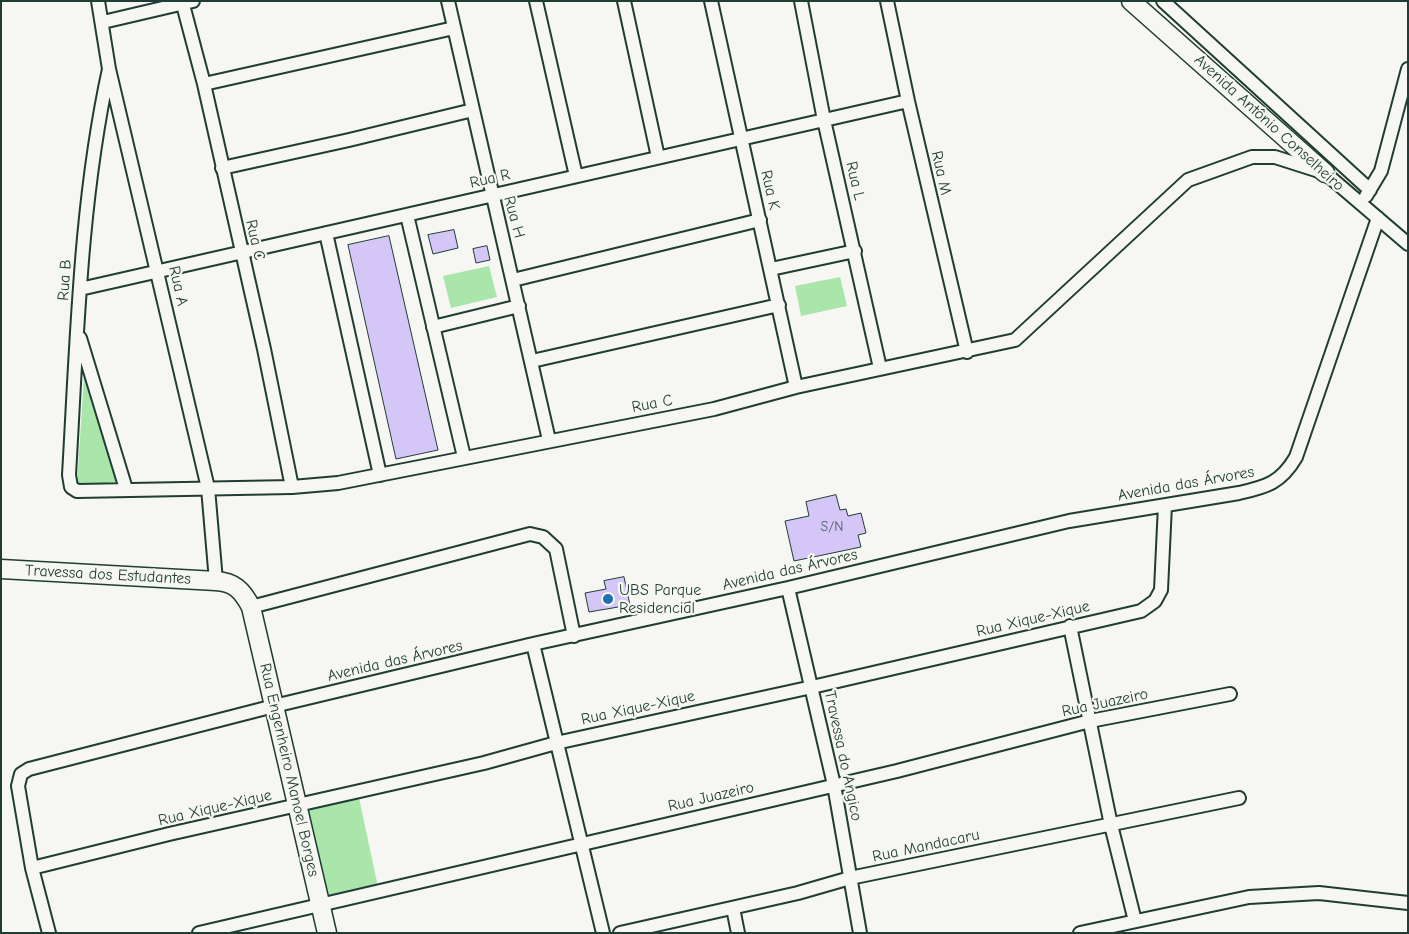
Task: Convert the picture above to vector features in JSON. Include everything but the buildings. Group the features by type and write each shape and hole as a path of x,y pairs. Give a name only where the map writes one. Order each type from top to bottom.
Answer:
{"street":[{"name":"Rua A","path":"98,1 103,22 109,69 208,488 216,581"},
{"name":"Rua H","path":"448,1 549,440"},
{"path":"536,1 576,176"},
{"path":"624,1 658,157"},
{"name":"Rua K","path":"711,1 796,387"},
{"name":"Rua L","path":"801,1 824,120 880,368"},
{"name":"Rua M","path":"887,1 908,101 967,352"},
{"name":"Avenida Antônio Conselheiro","path":"1131,1 1408,244"},
{"path":"1163,1 1370,190"},
{"path":"103,22 186,2"},
{"name":"Rua C","path":"186,2 292,487"},
{"path":"204,84 454,28"},
{"name":"Rua B","path":"78,491 72,487 69,475 80,289 88,183 109,69"},
{"path":"1361,204 1384,162 1408,69"},
{"name":"Rua R","path":"80,289 908,101"},
{"path":"222,168 350,140 473,110"},
{"name":"Rua C","path":"78,491 292,487 338,483 714,409 796,387 880,368 967,352 1015,340 1188,180 1252,157 1275,157 1325,173"},
{"path":"407,214 464,457"},
{"name":"Avenida das Árvores","path":"32,868 18,786 19,777 29,769 274,706 533,644 788,588 1069,521 1239,493 1264,487 1282,477 1296,457 1378,218"},
{"path":"513,280 760,220"},
{"path":"326,233 380,476"},
{"path":"771,269 855,251"},
{"path":"532,361 779,305"},
{"path":"432,327 519,306"},
{"path":"78,331 126,489"},
{"name":"Rua Xique-Xique","path":"32,868 169,834 484,763 556,743 812,687 1070,626 1142,611 1155,601 1161,583 1165,505"},
{"path":"251,607 530,534 543,537 556,549 574,636"},
{"name":"Travessa dos Estudantes","path":"1,569 216,581 232,584 245,596 251,607"},
{"name":"Travessa do Angico","path":"788,588 834,785 860,933"},
{"name":"Rua Engenheiro Manoel Borges","path":"251,607 328,933"},
{"path":"1070,626 1111,825 1135,921"},
{"path":"533,644 603,933"},
{"name":"Rua Juazeiro","path":"199,933 897,772 1090,721 1230,694"},
{"name":"Rua Mandacaru","path":"620,933 798,893 850,878 1239,798"},
{"path":"32,868 49,933"},
{"path":"1080,933 1249,897 1319,893 1408,903"},
{"path":"733,908 738,933"}],"green space":[{"path":"489,266 497,297 451,308 443,276"},
{"path":"840,277 847,306 801,316 795,286"},
{"path":"85,360 117,484 77,486"},
{"path":"359,798 378,887 324,898 305,809"}],"place":[{"name":"UBS Parque Residencial","path":"608,599"}]}
